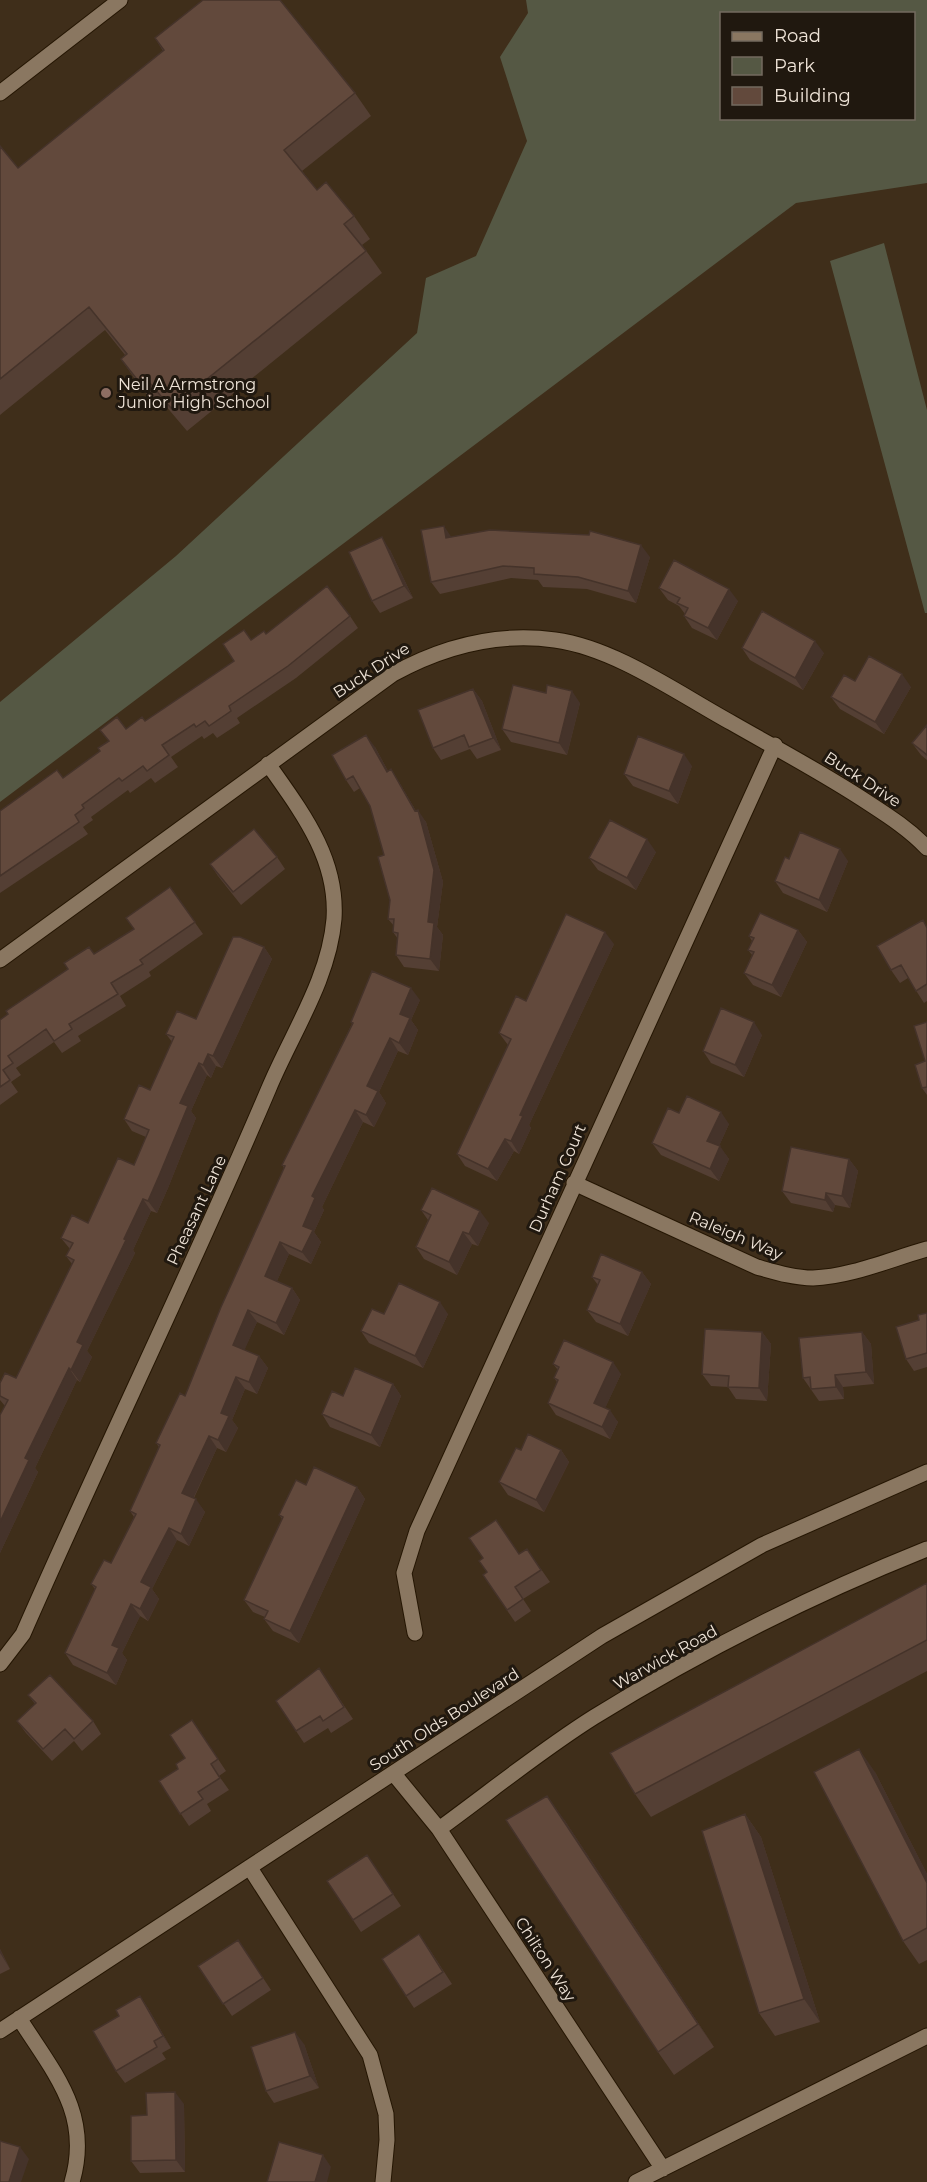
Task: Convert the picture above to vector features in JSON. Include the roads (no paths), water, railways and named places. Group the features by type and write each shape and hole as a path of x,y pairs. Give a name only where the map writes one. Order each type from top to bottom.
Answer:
{"street":[{"path":"0,93 120,0"},
{"name":"Buck Drive","path":"0,960 393,674 428,655 484,641 538,638 576,645 617,660 823,773 899,824 927,848"},
{"name":"Durham Court","path":"416,1633 404,1573 417,1531 774,745"},
{"name":"Pheasant Lane","path":"0,1664 23,1634 242,1152 284,1052 316,986 329,951 334,917 332,894 322,847 305,817 268,764"},
{"name":"Raleigh Way","path":"574,1183 757,1267 783,1274 811,1278 831,1276 927,1249"},
{"name":"South Olds Boulevard","path":"0,2031 602,1636 679,1590 771,1540 927,1472"},
{"name":"Warwick Road","path":"439,1829 592,1718 684,1664 851,1579 927,1549"},
{"name":"Chilton Way","path":"394,1774 439,1829 663,2169"},
{"path":"250,1868 370,2055 386,2114 387,2140 383,2182"},
{"path":"19,2018 74,2113 78,2130 78,2160 72,2182"},
{"path":"636,2182 927,2036"}],"place":[{"name":"Neil A Armstrong Junior High School","path":"106,393"}]}
